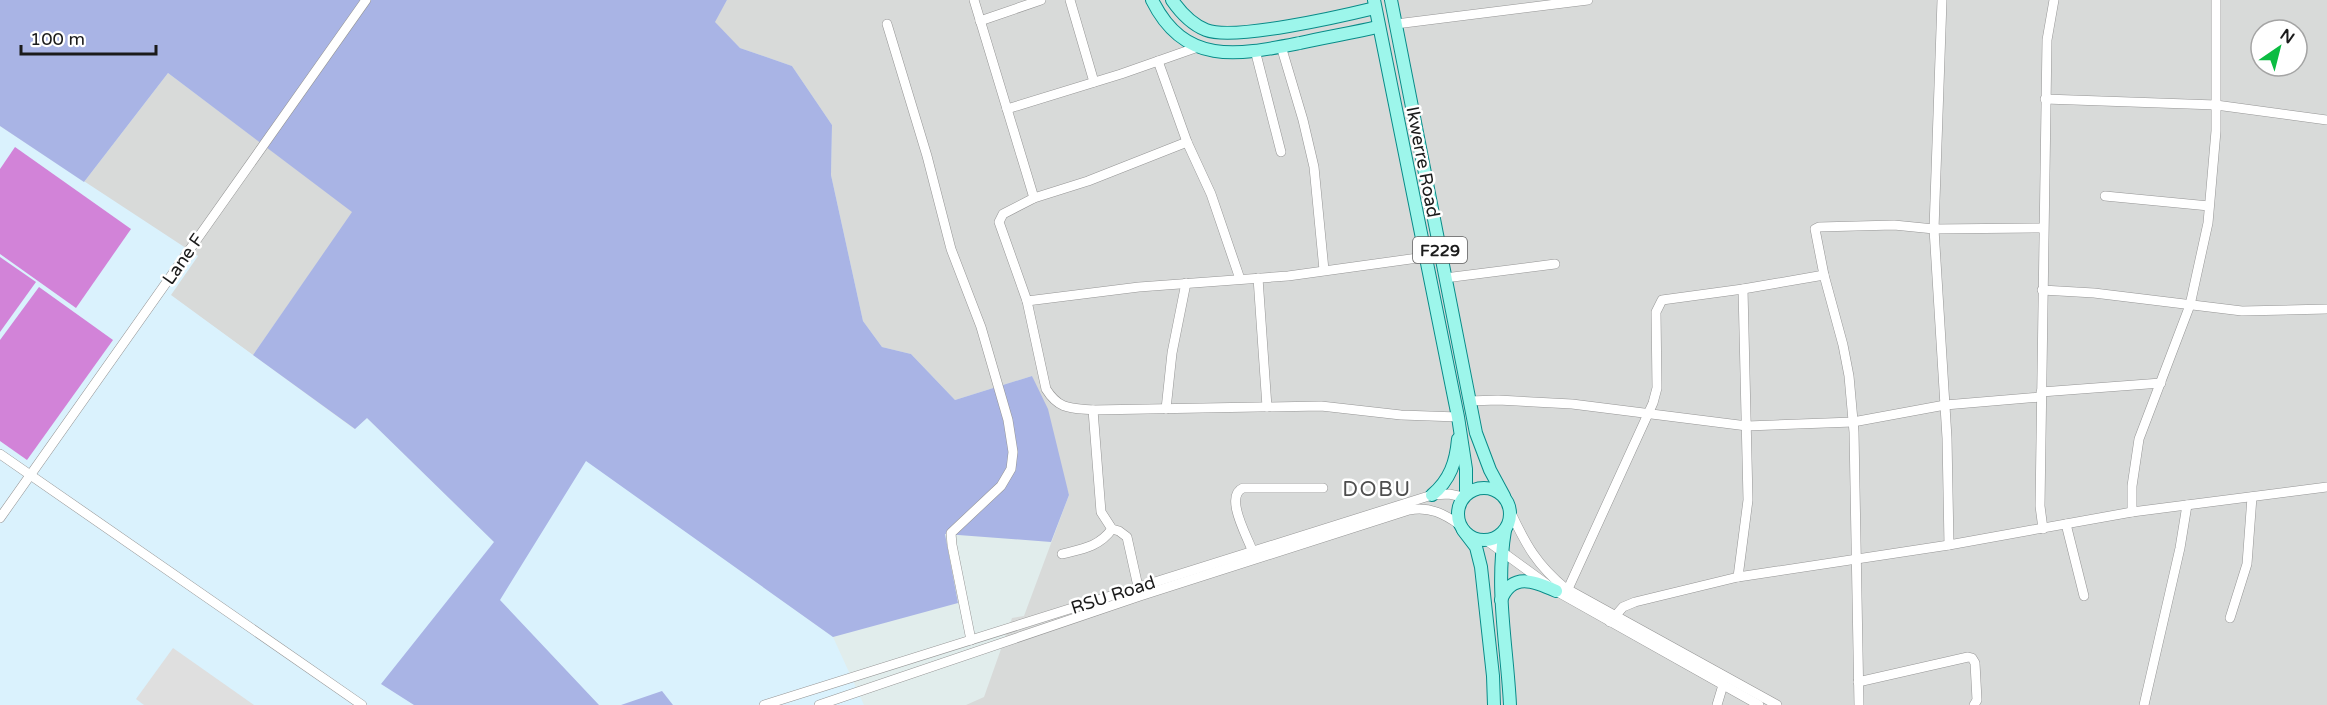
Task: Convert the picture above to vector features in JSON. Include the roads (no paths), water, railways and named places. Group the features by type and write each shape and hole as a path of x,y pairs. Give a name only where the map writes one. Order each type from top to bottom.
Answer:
{"main road":[{"path":"1152,0 1167,26 1182,39 1216,52 1235,53 1281,46 1377,27"},
{"path":"1172,0 1193,24 1206,30 1231,34 1317,20 1374,4"},
{"name":"Ikwerre Road","path":"1391,0 1469,402 1483,455 1504,496"},
{"name":"Ikwerre Road","path":"1374,4 1459,422 1466,469 1465,496"},
{"path":"1432,495 1449,476 1456,456 1459,422"},
{"path":"1465,496 1481,487 1489,488 1504,496"},
{"name":"F229","path":"1461,527 1458,509 1465,496"},
{"name":"F229","path":"1504,496 1511,513"},
{"path":"1509,705 1500,601 1502,550 1505,530 1511,513"},
{"path":"1461,527 1477,540 1497,537 1505,530"},
{"path":"1461,527 1476,547 1481,567 1494,705"},
{"path":"1500,601 1508,588 1521,581 1562,590"}],"street":[{"name":"Lane F","path":"0,519 366,0"},
{"path":"974,0 1034,198"},
{"path":"980,21 1041,0"},
{"path":"1070,0 1094,82"},
{"path":"1480,0 1481,12"},
{"path":"1396,24 1588,0"},
{"path":"1942,0 1934,229 1945,405 1949,545"},
{"path":"2043,529 2040,506 2045,99 2047,40 2054,0"},
{"path":"2132,512 2132,486 2139,439 2190,305 2208,223 2216,105 2216,0"},
{"path":"888,24 927,156 951,249 981,327 1005,410 1013,452 1011,469 1001,486 951,533 970,640"},
{"path":"1281,46 1314,167 1324,270"},
{"path":"1007,110 1198,47"},
{"path":"1255,50 1281,152"},
{"path":"1158,61 1187,142 1211,194 1240,279"},
{"path":"2045,99 2216,105 2327,120"},
{"path":"1187,142 1088,181 1034,198 1003,214 999,222 1027,301 1034,345 1046,389 1053,401 1065,407 1094,410 1321,406 1459,422"},
{"path":"2105,196 2209,206"},
{"path":"1859,705 1853,422 1849,376 1815,230 1819,227 1894,225 1934,229 2043,228"},
{"path":"1027,301 1139,287 1258,278 1425,257"},
{"path":"1445,278 1554,264"},
{"path":"1562,590 1649,414 1657,388 1656,312 1662,300 1824,275"},
{"path":"1258,278 1267,407"},
{"path":"1166,409 1172,353 1186,283"},
{"path":"1738,578 1748,500 1743,289"},
{"path":"2042,290 2094,293 2241,311 2327,309"},
{"path":"1469,402 1498,400 1572,404 1748,426 1853,422 1945,405 2161,383"},
{"path":"1094,410 1101,512 1112,530"},
{"path":"0,454 362,705"},
{"path":"1612,619 1623,607 1635,602 1738,578 1855,561 2132,512 2327,487"},
{"path":"1252,550 1235,506 1235,496 1238,490 1243,488 1323,488"},
{"name":"RSU Road","path":"819,705 1252,550 1432,495 1465,496"},
{"path":"2230,618 2247,564 2252,497"},
{"path":"2144,705 2180,548 2187,505"},
{"name":"RSU Road","path":"764,705 970,640 1139,592 1409,510 1418,508 1439,512 1461,527"},
{"path":"1511,513 1537,562 1562,590"},
{"path":"2066,524 2084,596"},
{"path":"1062,554 1092,547 1104,540 1112,530"},
{"path":"1112,530 1119,531 1127,537 1139,592"},
{"path":"1486,540 1562,590 1760,705"},
{"path":"1612,619 1777,705"},
{"path":"1858,682 1968,657 1972,658 1975,663 1977,700 1974,705"},
{"path":"1717,705 1723,685"}],"district":[{"name":"DOBU","path":"1377,489"}]}
